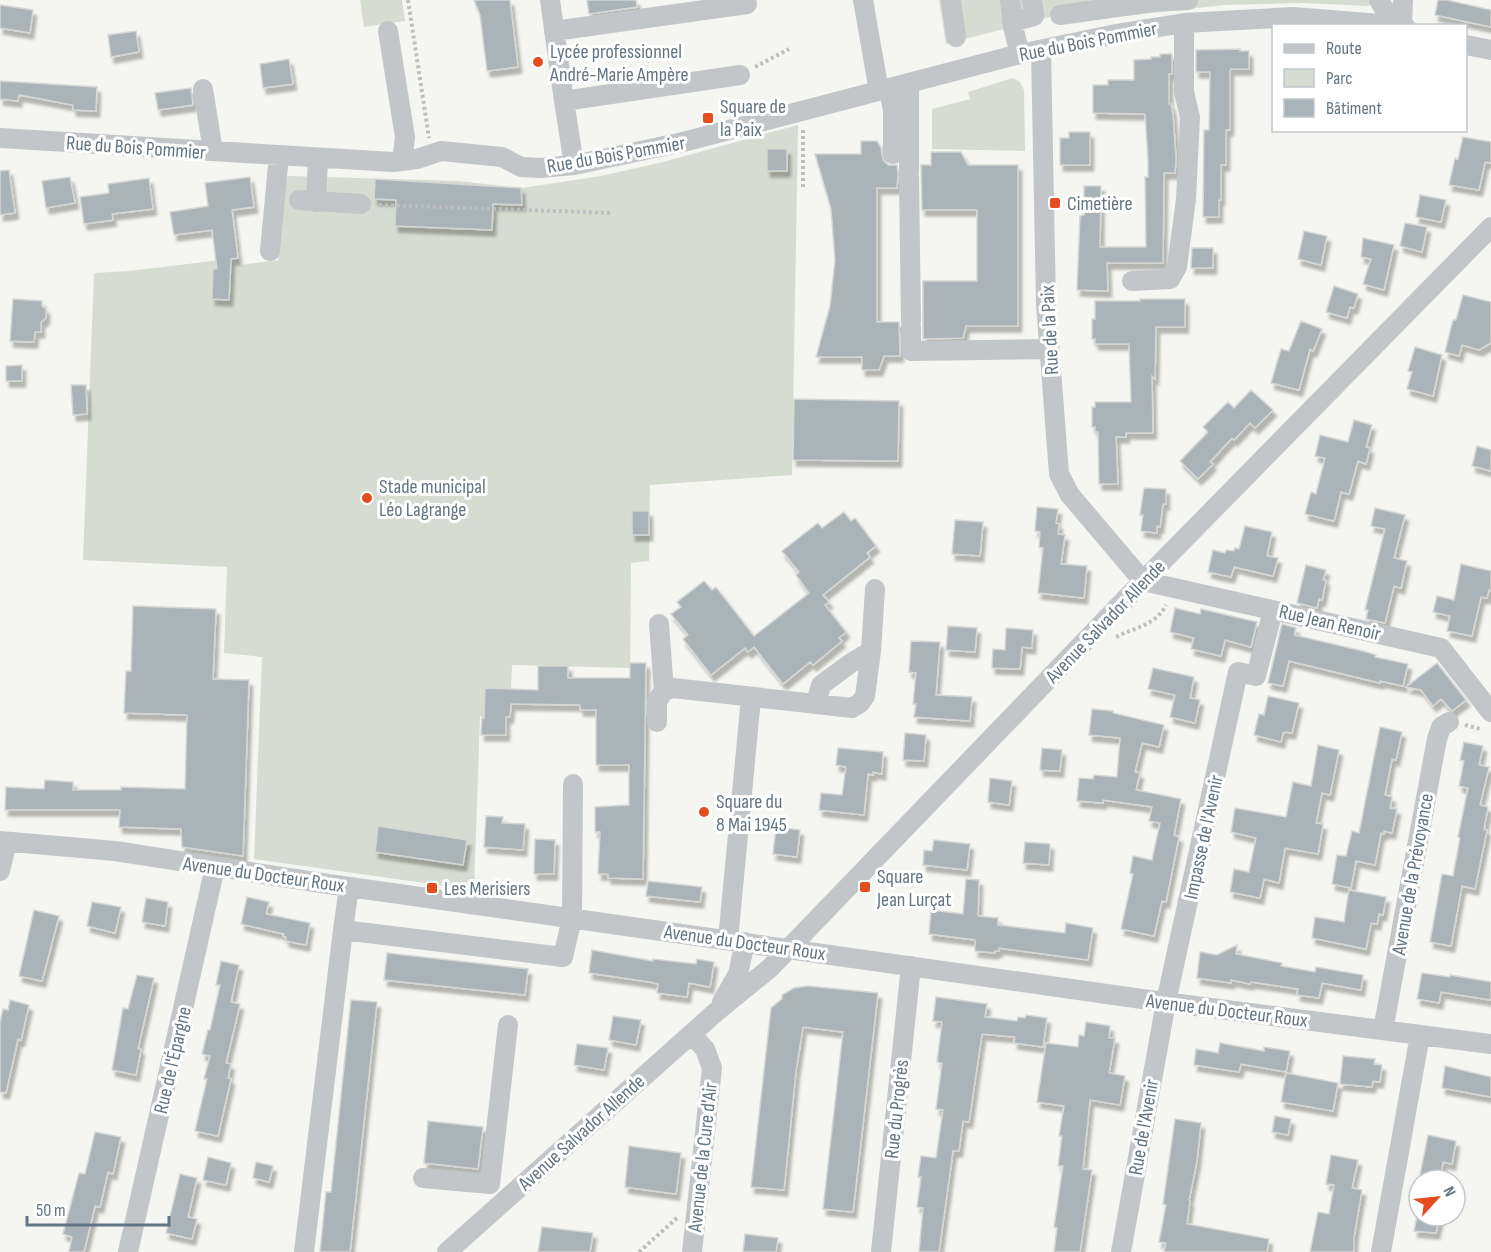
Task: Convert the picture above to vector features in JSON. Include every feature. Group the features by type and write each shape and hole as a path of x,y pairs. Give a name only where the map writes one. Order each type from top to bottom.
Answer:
{"street":[{"path":"550,0 574,165"},
{"path":"863,0 884,90 893,111 893,154"},
{"path":"951,0 956,37"},
{"path":"1010,0 1012,22 1020,54"},
{"path":"1012,22 1034,16 1032,0"},
{"path":"1071,7 1186,0"},
{"path":"1379,0 1400,24"},
{"path":"1400,24 1403,0"},
{"path":"554,31 747,4"},
{"path":"1112,4 1116,34"},
{"name":"Rue du Bois Pommier","path":"0,138 393,162 417,159 431,153 441,152 502,157 521,167 540,168 574,165 683,142 1020,54 1116,34 1184,23 1293,17 1400,24"},
{"path":"1132,281 1170,279 1177,267 1186,199 1190,117 1184,92 1184,23"},
{"path":"387,31 405,136 402,161"},
{"path":"1467,45 1491,51"},
{"name":"Rue de la Paix","path":"1041,50 1048,349 1059,474 1070,495 1143,581"},
{"path":"564,101 740,75"},
{"path":"909,83 911,351 1048,349"},
{"path":"203,90 213,152"},
{"path":"270,251 279,155"},
{"path":"318,158 307,201 361,204"},
{"name":"Avenue Salvador Allende","path":"447,1252 716,1012 770,968 1143,581 1491,227"},
{"name":"Rue Jean Renoir","path":"1143,581 1441,648 1490,709"},
{"path":"657,722 657,701 664,691 673,688 852,708 865,696 875,589"},
{"name":"Impasse de l'Avenir","path":"1166,1002 1238,672 1256,676 1270,622"},
{"path":"659,624 664,691"},
{"path":"816,704 821,685 871,651"},
{"name":"Avenue Salvador Allende","path":"716,1012 738,974 737,941 751,698"},
{"name":"Avenue de la Prévoyance","path":"1383,1030 1437,738 1441,727 1449,722"},
{"path":"343,930 563,957 572,918 573,784"},
{"path":"0,872 3,842"},
{"name":"Avenue du Docteur Roux","path":"3,842 115,852 1166,1002 1491,1044"},
{"name":"Rue de l'Épargne","path":"128,1252 215,867"},
{"path":"304,1252 349,886"},
{"name":"Rue du Progrès","path":"881,1252 912,966"},
{"name":"Rue de l'Avenir","path":"1121,1252 1166,1002"},
{"path":"500,1205 491,1196 490,1185 508,1025"},
{"name":"Avenue de la Cure d'Air","path":"691,1034 705,1049 712,1068 692,1252"},
{"path":"1381,1252 1420,1035"},
{"path":"423,1178 490,1185"}],"path":[{"path":"408,0 431,153"},
{"path":"740,75 789,49"},
{"path":"802,112 803,187"},
{"path":"361,204 613,213"},
{"path":"1449,722 1491,731"},
{"path":"639,1252 698,1198"}],"green space":[{"path":"360,0 402,0 405,21 364,27"},
{"path":"939,0 1377,0 1368,6 1304,3 1224,5 1114,17 1054,16 946,44"},
{"path":"1013,78 1020,82 1024,90 1025,151 932,149 932,109 970,99 968,92"},
{"name":"Stade municipal Léo Lagrange","path":"798,125 792,475 650,485 649,561 631,563 630,668 512,665 510,717 480,716 474,890 254,859 262,657 224,653 227,567 83,560 94,273 238,258 240,265 278,260 285,182 288,176 458,181 522,188 601,176 663,162"}],"building":[{"path":"474,0 510,0 518,67 487,71 480,15"},
{"path":"587,0 636,0 637,7 589,14"},
{"path":"1438,0 1491,10 1491,27 1435,15"},
{"path":"0,5 33,10 30,33 0,28"},
{"path":"136,31 139,52 111,57 108,35"},
{"path":"1240,49 1240,51 1249,51 1249,69 1231,69 1230,71 1230,130 1226,130 1226,165 1221,165 1219,217 1203,217 1204,130 1209,130 1210,72 1196,72 1196,50"},
{"path":"1160,54 1172,54 1169,104 1171,104 1173,114 1176,158 1175,173 1164,173 1163,263 1107,263 1108,291 1077,290 1080,216 1084,215 1084,186 1101,186 1100,247 1146,247 1145,177 1148,177 1148,159 1145,114 1093,113 1093,85 1108,85 1108,80 1134,80 1134,60 1160,57"},
{"path":"289,59 293,84 263,88 260,64"},
{"path":"0,81 97,87 96,111 73,110 73,105 19,95 18,101 0,99"},
{"path":"191,88 193,105 158,110 155,93"},
{"path":"1069,132 1090,132 1090,165 1060,165 1060,138 1069,138"},
{"path":"1463,137 1491,142 1491,163 1485,162 1479,190 1449,185"},
{"path":"861,141 877,141 883,160 888,165 897,165 898,174 897,188 877,188 877,322 899,322 900,356 884,356 879,370 862,370 862,357 816,357 830,306 835,260 831,209 815,154 861,154"},
{"path":"767,149 787,149 787,171 767,171"},
{"path":"931,152 961,152 968,165 1018,165 1018,326 966,326 963,338 923,339 923,281 977,281 977,210 922,210 921,165 931,165"},
{"path":"9,170 15,213 0,215 0,171"},
{"path":"70,177 75,203 46,208 42,181"},
{"path":"250,177 254,207 232,210 238,258 231,259 229,300 212,299 213,269 217,269 212,230 174,235 170,212 208,206 205,183"},
{"path":"149,178 153,209 112,214 113,220 84,224 80,197 109,193 108,184"},
{"path":"375,179 521,188 522,205 493,204 492,230 395,226 396,200 374,199"},
{"path":"1420,195 1446,200 1441,222 1416,217"},
{"path":"1405,223 1427,227 1422,252 1400,246"},
{"path":"1304,231 1327,236 1321,265 1298,259"},
{"path":"1363,238 1394,245 1384,290 1363,284 1371,259 1361,257"},
{"path":"1192,248 1213,248 1213,268 1191,268"},
{"path":"1334,286 1358,294 1354,308 1350,307 1347,318 1326,312"},
{"path":"1463,295 1491,302 1491,343 1479,350 1462,345 1459,356 1445,352 1453,320 1456,320"},
{"path":"13,299 42,301 42,306 46,309 46,318 41,322 41,332 35,332 34,342 10,341"},
{"path":"1140,299 1185,299 1185,327 1156,327 1155,379 1152,376 1153,433 1126,433 1126,437 1116,437 1118,484 1099,484 1098,432 1095,432 1095,427 1092,427 1092,407 1095,407 1095,402 1131,402 1129,344 1095,344 1095,339 1092,339 1092,319 1095,319 1095,301 1140,301"},
{"path":"1301,321 1322,329 1313,351 1310,349 1299,390 1271,383 1281,349 1289,351"},
{"path":"1415,347 1442,355 1433,396 1407,389 1412,372 1408,371"},
{"path":"22,365 22,381 6,381 6,366"},
{"path":"71,385 86,385 87,414 73,415"},
{"path":"1251,390 1273,410 1255,428 1250,423 1234,440 1232,438 1210,462 1213,464 1198,479 1180,461 1208,432 1203,427 1228,402 1234,408"},
{"path":"794,399 899,401 898,461 793,460"},
{"path":"1354,420 1372,425 1366,447 1370,448 1366,464 1358,461 1349,494 1341,492 1334,521 1305,514 1311,492 1316,494 1325,458 1315,456 1320,435 1348,442"},
{"path":"1477,446 1491,450 1491,471 1472,466"},
{"path":"1144,488 1166,489 1166,504 1163,504 1157,533 1141,531 1143,515 1140,515"},
{"path":"1037,507 1058,509 1056,523 1059,524 1058,534 1065,535 1061,564 1087,566 1084,598 1038,593 1043,548 1039,547 1040,532 1035,531"},
{"path":"1375,508 1405,515 1394,558 1407,561 1401,588 1394,586 1385,623 1366,619 1368,610 1365,610 1385,529 1371,526"},
{"path":"632,511 649,511 649,535 632,535"},
{"path":"844,512 851,521 855,518 876,546 867,553 870,557 823,595 829,602 825,605 846,632 839,638 842,641 813,665 810,662 783,684 754,647 748,652 745,648 711,675 683,639 688,635 671,614 681,607 677,602 704,581 712,590 716,587 754,636 809,593 796,575 799,572 782,551 818,523 822,528"},
{"path":"955,520 983,522 980,556 952,554"},
{"path":"1245,526 1272,532 1267,556 1278,558 1273,576 1234,567 1231,577 1208,572 1213,550 1225,553 1226,550 1239,549"},
{"path":"1461,564 1491,571 1491,591 1489,590 1487,598 1481,597 1472,636 1447,631 1450,616 1433,612 1437,596 1454,600"},
{"path":"1306,565 1326,570 1322,600 1319,599 1317,608 1297,603"},
{"path":"133,606 216,609 213,679 249,680 243,856 182,847 181,829 119,827 120,810 5,810 6,787 44,789 45,780 73,782 73,790 121,790 121,787 185,789 187,715 124,713 126,671 131,671"},
{"path":"1175,608 1200,614 1201,609 1257,622 1251,647 1225,640 1221,656 1191,649 1194,638 1170,632"},
{"path":"1282,624 1296,628 1294,635 1408,664 1403,686 1380,681 1380,683 1289,661 1283,686 1268,683"},
{"path":"948,626 977,628 975,652 946,650"},
{"path":"1006,628 1033,630 1032,648 1022,647 1020,669 992,668 993,649 1005,650"},
{"path":"911,641 940,642 936,695 972,697 970,721 914,717 916,673 909,672"},
{"path":"630,663 646,663 643,879 608,878 608,874 598,874 600,832 595,832 595,807 629,805 629,765 596,765 596,710 580,710 580,705 511,704 510,717 506,717 506,735 481,735 485,688 538,690 538,666 568,666 568,678 630,678"},
{"path":"1437,663 1466,700 1452,711 1441,699 1433,706 1421,690 1406,687"},
{"path":"1153,668 1194,677 1190,698 1200,700 1195,723 1170,717 1175,695 1148,689"},
{"path":"1268,696 1299,703 1292,733 1283,733 1281,742 1254,735 1259,714 1264,715"},
{"path":"1092,709 1113,711 1113,713 1164,725 1159,747 1142,743 1135,772 1140,773 1136,790 1181,799 1174,835 1179,837 1166,902 1162,901 1154,936 1121,929 1133,874 1130,873 1133,856 1152,860 1160,823 1149,821 1152,807 1103,800 1103,803 1077,801 1079,778 1093,779 1094,775 1117,777 1120,738 1089,735"},
{"path":"1380,727 1402,732 1396,760 1392,759 1385,795 1392,797 1390,808 1397,809 1392,833 1384,831 1384,834 1381,833 1375,865 1356,861 1351,888 1332,884 1337,855 1346,856 1352,831 1359,833"},
{"path":"905,733 926,735 924,761 903,760"},
{"path":"1464,742 1483,746 1479,765 1489,767 1480,805 1488,807 1484,829 1487,830 1475,889 1462,886 1451,946 1430,942 1442,874 1453,876 1460,838 1458,837 1468,788 1459,786 1464,761 1460,760"},
{"path":"1318,745 1339,750 1330,795 1322,793 1316,823 1323,824 1318,854 1285,848 1279,883 1264,879 1260,898 1230,892 1234,869 1249,872 1256,838 1231,832 1235,808 1286,817 1293,782 1311,786"},
{"path":"838,748 883,752 882,774 873,772 873,775 868,774 864,815 819,810 821,793 842,795 846,767 836,765"},
{"path":"1042,748 1062,750 1060,771 1040,770"},
{"path":"990,778 1012,781 1009,805 988,802"},
{"path":"486,816 503,817 502,823 525,824 523,850 484,847"},
{"path":"378,826 467,840 463,865 375,852"},
{"path":"776,827 800,830 797,857 773,854"},
{"path":"535,839 555,840 554,874 534,874"},
{"path":"934,840 970,844 967,870 923,865 924,850 932,851"},
{"path":"1025,842 1050,844 1049,865 1023,863"},
{"path":"966,879 979,880 978,916 998,918 998,925 1065,933 1066,923 1093,928 1088,960 999,948 999,951 995,953 975,951 975,940 929,934 931,910 963,914"},
{"path":"648,881 702,887 700,902 646,896"},
{"path":"1349,890 1386,897 1383,915 1379,914 1377,924 1371,923 1366,949 1312,938 1315,917 1344,922"},
{"path":"247,897 269,902 266,914 310,923 306,945 286,941 284,934 241,924"},
{"path":"146,898 168,902 165,926 142,922"},
{"path":"92,902 121,907 115,933 87,926"},
{"path":"34,910 59,916 42,981 19,976"},
{"path":"1237,945 1236,954 1282,963 1281,966 1315,972 1316,967 1363,975 1361,990 1322,983 1319,998 1297,995 1298,989 1251,982 1250,984 1231,980 1231,983 1197,978 1200,952 1217,955"},
{"path":"592,950 653,961 653,959 696,964 697,959 714,962 710,987 689,983 687,997 657,993 658,984 650,982 589,973"},
{"path":"387,953 528,969 525,995 384,980"},
{"path":"221,961 239,965 231,1002 240,1004 226,1063 231,1064 228,1078 231,1079 218,1136 195,1131 210,1056 202,1054 220,985 216,985"},
{"path":"1422,973 1491,982 1491,1000 1441,992 1439,1003 1417,999"},
{"path":"137,975 154,978 138,1049 141,1049 136,1075 112,1070 123,1008 128,1009"},
{"path":"808,986 878,993 853,1212 823,1209 843,1032 803,1027 796,1071 784,1190 751,1187 771,1008 782,999 782,995 794,988"},
{"path":"936,997 987,1004 985,1017 1017,1021 1018,1017 1025,1018 1026,1015 1047,1018 1043,1047 1014,1043 1015,1037 982,1034 969,1122 963,1121 959,1151 953,1151 939,1252 919,1252 923,1208 917,1207 921,1156 936,1158 943,1110 936,1109 942,1063 937,1062 942,1022 933,1021"},
{"path":"10,1000 29,1005 21,1040 18,1039 6,1093 0,1092 0,1023 3,1009 8,1010"},
{"path":"351,1000 377,1002 350,1252 320,1252 326,1192 331,1192"},
{"path":"613,1016 641,1020 636,1045 609,1040"},
{"path":"1086,1022 1110,1026 1109,1038 1115,1038 1109,1073 1125,1076 1120,1105 1090,1100 1083,1169 1092,1170 1080,1252 1054,1252 1057,1228 1054,1227 1063,1166 1058,1166 1062,1136 1059,1136 1064,1106 1037,1102 1046,1043 1078,1047 1079,1035 1084,1036"},
{"path":"1220,1043 1264,1051 1264,1047 1290,1051 1286,1072 1241,1064 1239,1072 1194,1065 1196,1049 1218,1053"},
{"path":"577,1044 608,1048 604,1070 574,1065"},
{"path":"1343,1056 1375,1059 1374,1064 1382,1065 1380,1082 1373,1081 1372,1087 1340,1084"},
{"path":"1445,1066 1491,1077 1491,1097 1442,1088"},
{"path":"1286,1073 1338,1083 1333,1111 1281,1102"},
{"path":"1275,1116 1291,1119 1288,1135 1272,1132"},
{"path":"1175,1119 1201,1123 1187,1224 1269,1239 1267,1252 1164,1252 1166,1243 1159,1242 1166,1205 1163,1204"},
{"path":"428,1121 483,1127 478,1169 424,1163"},
{"path":"95,1132 121,1137 113,1174 108,1172 100,1207 95,1206 84,1252 69,1252 72,1237 63,1234 79,1173 85,1174"},
{"path":"1428,1135 1456,1141 1452,1164 1443,1162 1442,1168 1421,1168"},
{"path":"629,1146 681,1153 676,1194 625,1187"},
{"path":"1331,1155 1358,1160 1352,1188 1362,1190 1354,1237 1354,1252 1310,1252 1318,1212 1329,1214 1334,1185 1326,1184"},
{"path":"208,1157 231,1163 226,1185 203,1180"},
{"path":"256,1162 273,1166 269,1182 253,1178"},
{"path":"180,1174 197,1178 188,1217 197,1219 192,1239 166,1233"},
{"path":"542,1227 593,1233 590,1252 538,1252"},
{"path":"1415,1228 1437,1228 1436,1233 1414,1231"},
{"path":"745,1234 778,1238 776,1252 743,1252"}],"place":[{"name":"Lycée professionnel André-Marie Ampère","path":"538,62"},
{"name":"Square de la Paix","path":"708,118"},
{"name":"Cimetière","path":"1055,203"},
{"name":"Stade municipal Léo Lagrange","path":"367,498"},
{"name":"Square du 8 Mai 1945","path":"704,812"},
{"name":"Square Jean Lurçat","path":"865,887"},
{"name":"Les Merisiers","path":"432,888"}]}
